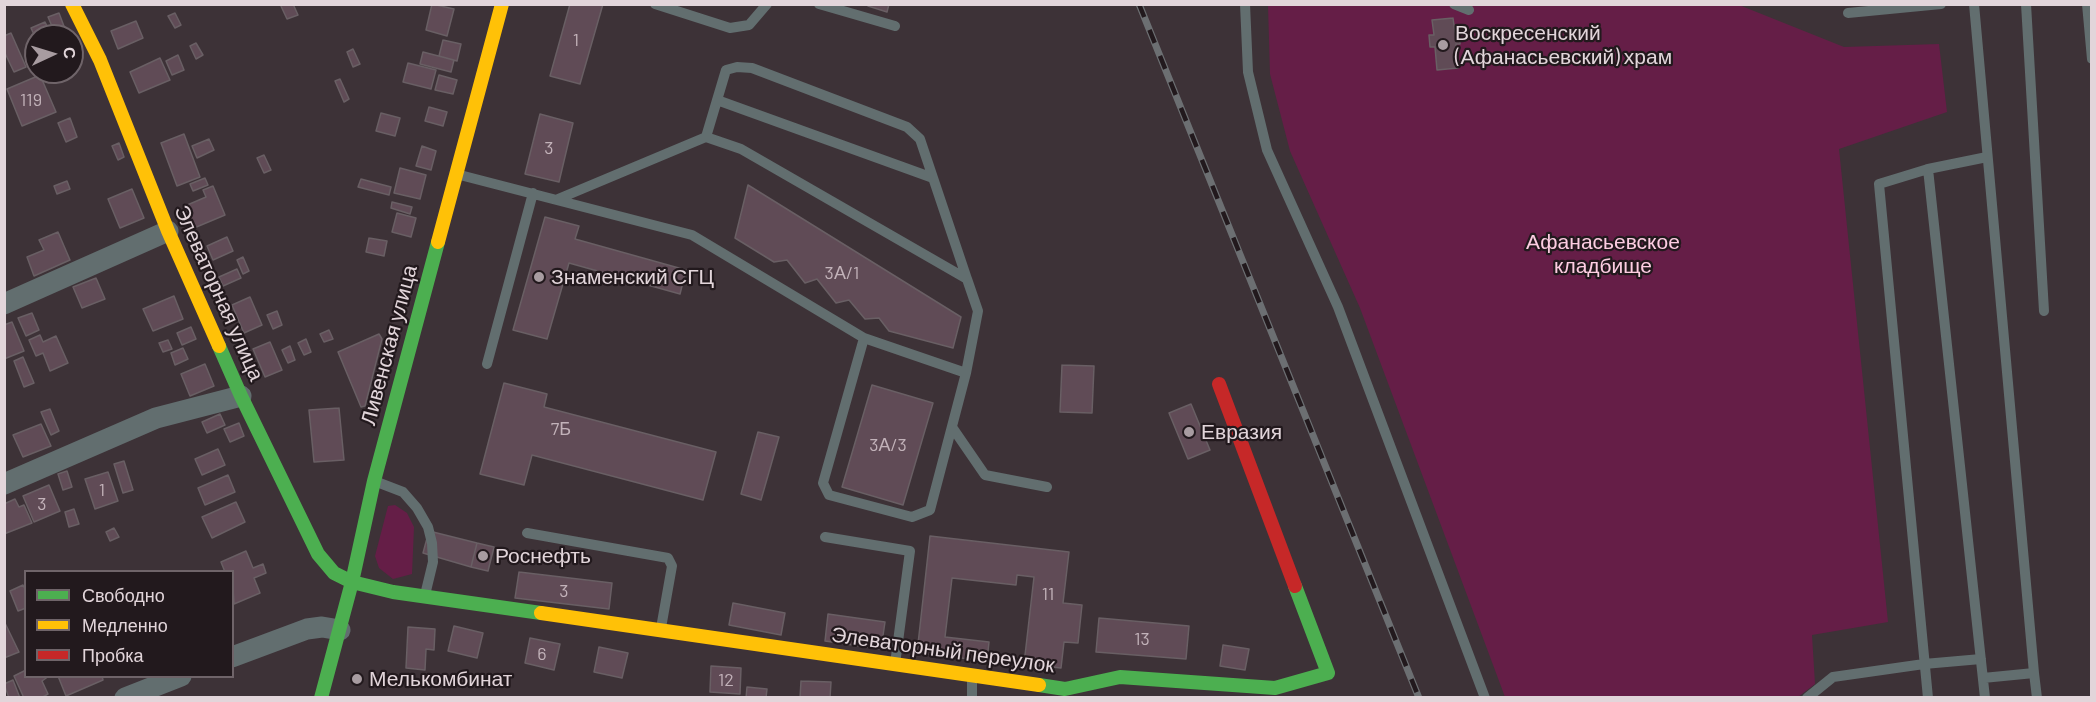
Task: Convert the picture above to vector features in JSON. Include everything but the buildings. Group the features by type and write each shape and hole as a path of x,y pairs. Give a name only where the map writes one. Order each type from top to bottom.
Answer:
{"street":[{"name":"Элеваторная улица","path":"72,4 100,60 168,231 241,396 318,554 334,573 352,582"},
{"name":"Ливенская улица","path":"321,698 352,582 374,481 502,4"},
{"path":"4,304 168,231"},
{"name":"Элеваторный переулок","path":"352,582 393,592 1065,689 1120,677 1275,688 1328,673 1219,384"},
{"path":"4,484 156,418 241,396"},
{"path":"234,656 307,629 322,627 340,630"},
{"path":"125,698 176,678"}],"lane":[{"path":"655,4 730,28 749,25 767,4"},
{"path":"819,4 895,26"},
{"path":"1245,4 1248,72 1267,150 1338,307 1485,698"},
{"path":"1454,4 1469,10"},
{"path":"1848,13 1941,4"},
{"path":"1974,4 2037,698"},
{"path":"2026,4 2044,311"},
{"path":"2087,4 2091,59"},
{"path":"706,136 726,70 737,67 752,68 907,127 920,139 978,310 966,373 930,510 912,518 829,495 823,483 864,338"},
{"path":"717,100 933,178"},
{"path":"558,199 706,136 741,149 967,279"},
{"path":"1928,698 1879,184 1928,169 1987,157"},
{"path":"1928,169 1985,698"},
{"path":"456,174 692,235 864,338 966,373"},
{"path":"487,364 533,193"},
{"path":"952,427 985,475 1047,487"},
{"path":"374,481 403,492 417,508 428,527 433,562 425,595"},
{"path":"527,533 668,558 672,566 661,629"},
{"path":"825,537 909,551 896,665"},
{"path":"1807,698 1833,676 1981,659"},
{"path":"1983,678 2034,673"},
{"path":"972,676 972,698"}],"green space":[{"name":"Афанасьевское кладбище","path":"1268,5 1739,5 1844,47 1939,44 1947,112 1839,149 1888,622 1812,635 1815,684 1798,697 1505,697 1360,308 1290,151 1270,74"},
{"path":"395,505 407,513 414,527 412,574 393,579 379,568 375,556 388,506"}],"railway":[{"path":"1139,4 1419,698"}],"traffic: fast":[{"path":"321,698 352,582 374,481 438,242"},
{"path":"219,346 318,554 334,573 352,582 393,592 541,613"},
{"path":"1039,685 1065,689 1120,677 1275,688 1328,673 1295,586"}],"traffic: slow":[{"path":"72,4 100,60 168,231 219,346"},
{"path":"438,242 502,4"},
{"path":"541,613 1039,685"}],"traffic: jam":[{"path":"1219,384 1295,586"}],"place":[{"name":"Воскресенский (Афанасьевский) храм","path":"1443,45"},
{"name":"Знаменский СГЦ","path":"539,277"},
{"name":"Евразия","path":"1189,432"},
{"name":"Роснефть","path":"483,556"},
{"name":"Мелькомбинат","path":"357,679"}]}
